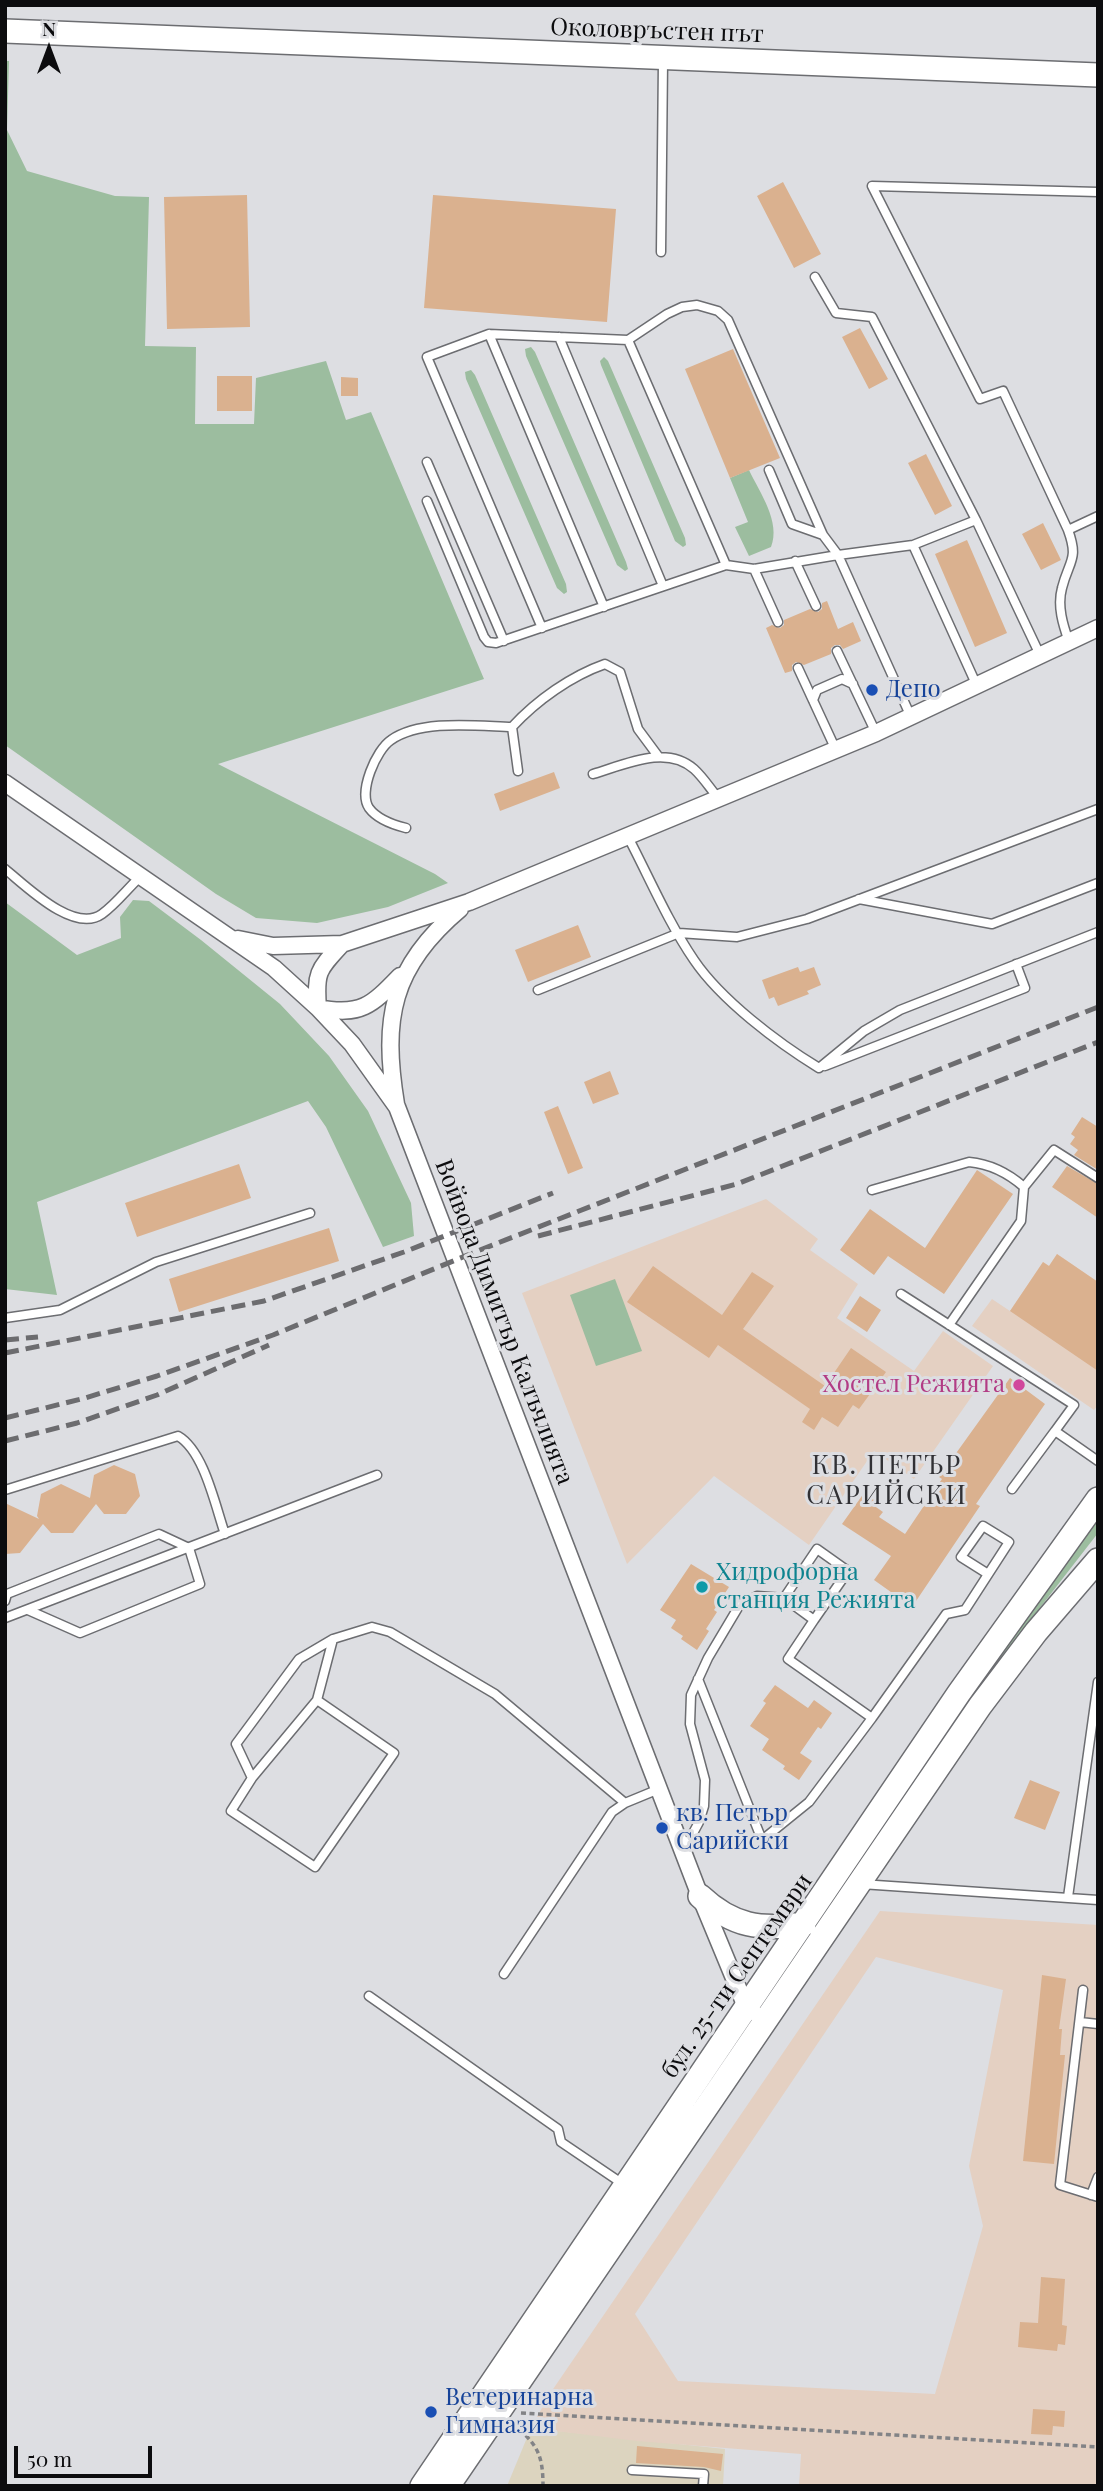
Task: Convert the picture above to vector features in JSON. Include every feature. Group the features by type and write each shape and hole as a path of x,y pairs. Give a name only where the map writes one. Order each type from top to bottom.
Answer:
{"main road":[{"name":"Околовръстен път","path":"5,31 1098,75"},
{"name":"бул. 25-ти Септември","path":"422,2486 960,1693 1098,1499"},
{"name":"бул. 25-ти Септември","path":"448,2486 980,1706 1036,1632 1098,1560"},
{"path":"700,1896 714,1909 737,1922 772,1928 804,1924"}],"street":[{"path":"229,937 273,946 342,944 469,902 876,733 1098,628"},
{"name":"Войвода Димитър Калъчлията","path":"5,783 274,968 352,1044 397,1107 700,1896 746,2007"},
{"path":"342,944 321,966 316,981 318,1008 342,1012 376,1001 406,970 440,925 469,902"},
{"path":"397,1107 390,1068 390,1037 394,1001 406,970"},
{"path":"746,2007 766,2021"}],"lane":[{"path":"661,253 663,58"},
{"path":"1069,642 1062,621 1061,590 1075,549 1068,530 1003,391 980,400 872,186 1098,192"},
{"path":"815,277 836,313 872,317 976,520 1041,656"},
{"path":"542,628 427,356 489,334 628,340 682,307 706,306 718,310 728,320 823,535 838,555 911,717"},
{"path":"489,334 604,607"},
{"path":"559,337 663,586"},
{"path":"628,340 726,565"},
{"path":"427,462 504,641"},
{"path":"769,470 792,524 823,535"},
{"path":"426,501 484,637 488,642 496,643 726,565 754,569 913,545 976,520"},
{"path":"1068,530 1098,516"},
{"path":"913,545 976,686"},
{"path":"795,561 816,606"},
{"path":"754,569 778,622"},
{"path":"837,651 876,733"},
{"path":"518,771 513,727 529,709 586,671 606,664 620,672 638,729 657,756"},
{"path":"798,668 836,750"},
{"path":"813,700 817,690 842,679 853,684"},
{"path":"406,828 392,825 369,807 365,794 372,765 390,740 444,724 513,727"},
{"path":"593,774 657,756 683,761 695,770 719,799"},
{"path":"538,990 679,933 737,937 795,922 1098,809"},
{"path":"628,836 694,960 725,996 819,1068"},
{"path":"5,869 51,906 80,920 100,916 141,876"},
{"path":"858,899 992,924 1098,883"},
{"path":"819,1068 864,1031 900,1010 1098,932"},
{"path":"819,1068 1025,988 1016,964"},
{"path":"949,1325 1021,1221 1024,1187 1054,1150 1098,1178"},
{"path":"872,1191 969,1162 993,1167 1012,1176 1024,1187"},
{"path":"5,1318 60,1310 156,1262 310,1213"},
{"path":"901,1294 1074,1405 1012,1489"},
{"path":"1055,1431 1098,1461"},
{"path":"5,1490 178,1436 189,1442 202,1468 225,1534"},
{"path":"5,1618 377,1475"},
{"path":"698,1679 762,1840 810,1802 946,1614 965,1610 1009,1542 983,1526 961,1557 988,1574"},
{"path":"5,1601 7,1594 159,1534 188,1548 200,1584 80,1633 28,1610"},
{"path":"784,1598 817,1549 848,1571 788,1659 872,1718"},
{"path":"683,1852 704,1806 705,1780 690,1724 691,1695 739,1606 757,1596 784,1598 814,1620"},
{"path":"252,1778 236,1744 299,1659 333,1639 372,1627 390,1632 495,1694 625,1803"},
{"path":"317,1700 394,1753 315,1867 231,1811 252,1778 317,1700 333,1639"},
{"path":"1068,1897 1094,1748 1098,1682"},
{"path":"504,1974 612,1812 625,1803 659,1789"},
{"path":"834,1881 1098,1899"},
{"path":"1083,1990 1060,2185 1094,2196 1098,2177"},
{"path":"369,1996 558,2129 561,2142 626,2185"},
{"path":"1080,2022 1098,2024"},
{"path":"632,2470 704,2474 703,2486"}],"path":[{"path":"498,2412 1098,2447"},
{"path":"498,2412 527,2436 541,2456 543,2486"}],"shaded area":[{"path":"766,1199 818,1239 810,1250 858,1284 837,1318 914,1371 943,1331 993,1366 914,1479 874,1451 809,1545 714,1476 627,1564 522,1293"},
{"path":"1057,1254 1098,1282 1098,1405 1094,1410 972,1326 992,1299 1010,1311 1043,1262 1049,1266"},
{"path":"880,1911 1098,1925 1098,2486 799,2486 801,2454 637,2441 531,2428 549,2395","holes":["876,1957 1003,1990 969,2166 983,2226 935,2394 678,2381 635,2314"]},
{"path":"531,2428 725,2449 723,2486 507,2486"}],"green space":[{"path":"5,61 9,61 7,130 27,171 115,196 149,197 145,346 196,347 195,424 254,424 256,378 326,361 346,420 371,412 484,679 218,764 448,883 388,907 317,923 256,918 216,894 5,745"},
{"path":"531,347 626,562 628,569 625,571 617,565 526,356 525,349"},
{"path":"604,357 685,538 686,545 683,547 675,541 601,365 600,361"},
{"path":"471,370 566,584 567,592 564,594 557,588 466,379 465,372"},
{"path":"749,470 768,508 773,537 771,547 749,556 735,527 748,522 730,478"},
{"path":"133,900 149,901 201,940 280,1004 329,1056 368,1111 411,1203 414,1236 383,1247 326,1127 308,1101 37,1202 57,1295 5,1289 5,902 77,955 121,938 120,917"},
{"path":"615,1279 642,1351 596,1366 570,1295"},
{"path":"1098,1513 1098,1533 987,1676"}],"building":[{"path":"783,182 821,254 794,268 757,196"},
{"path":"247,195 250,327 167,329 164,197"},
{"path":"433,195 616,209 607,322 424,308"},
{"path":"860,328 888,379 869,389 842,337"},
{"path":"733,349 780,458 730,478 685,369"},
{"path":"217,376 252,376 252,411 217,411"},
{"path":"341,377 358,378 358,396 341,396"},
{"path":"926,454 952,506 935,515 908,463"},
{"path":"1043,523 1061,560 1041,570 1022,534"},
{"path":"967,540 1007,633 975,647 935,554"},
{"path":"827,601 838,629 853,622 861,641 843,649 840,645 835,645 831,648 831,654 804,665 796,662 792,665 792,671 785,673 766,628 772,625 780,628 784,625 784,620 810,609 818,612 822,609 822,603"},
{"path":"554,772 560,788 500,811 494,794"},
{"path":"578,925 591,957 528,982 515,950"},
{"path":"798,967 800,972 814,967 821,985 807,991 809,994 778,1006 774,997 769,999 762,980"},
{"path":"610,1071 619,1094 593,1104 584,1082"},
{"path":"558,1106 583,1168 568,1174 544,1112"},
{"path":"1082,1117 1098,1127 1098,1170 1074,1155 1078,1150 1070,1144 1075,1137 1071,1134"},
{"path":"239,1164 251,1198 137,1237 125,1203"},
{"path":"1067,1166 1098,1184 1098,1218 1052,1187"},
{"path":"977,1170 1013,1194 944,1294 888,1256 874,1275 840,1250 870,1209 925,1248"},
{"path":"329,1228 339,1261 179,1312 169,1279"},
{"path":"1057,1254 1098,1282 1098,1371 1010,1311 1043,1262 1049,1266"},
{"path":"653,1266 722,1315 752,1272 774,1286 743,1329 825,1386 851,1348 886,1372 859,1409 853,1405 838,1427 822,1417 814,1430 802,1422 810,1409 718,1345 709,1358 627,1302"},
{"path":"860,1296 881,1310 867,1332 846,1318"},
{"path":"1010,1378 1045,1404 976,1504 980,1506 912,1607 874,1580 891,1556 842,1524 864,1493 876,1501 873,1505 883,1512 879,1517 905,1534 942,1479 939,1477"},
{"path":"114,1465 135,1474 140,1496 126,1514 104,1514 96,1504 73,1533 51,1533 43,1524 20,1553 5,1554 5,1503 39,1519 37,1516 41,1494 61,1484 90,1498 94,1475"},
{"path":"691,1564 729,1587 714,1610 717,1612 706,1629 709,1631 697,1650 671,1628 676,1620 660,1610"},
{"path":"775,1685 808,1708 814,1700 832,1713 821,1729 818,1727 800,1753 812,1761 799,1780 762,1750 769,1739 750,1726"},
{"path":"1030,1780 1060,1792 1045,1830 1014,1818"},
{"path":"1042,1975 1066,1979 1059,2029 1062,2029 1060,2055 1065,2055 1054,2164 1023,2161"},
{"path":"1041,2277 1065,2279 1062,2325 1067,2326 1065,2345 1058,2344 1057,2351 1018,2347 1020,2322 1038,2323"},
{"path":"1033,2409 1065,2411 1064,2427 1053,2426 1052,2435 1031,2434"},
{"path":"637,2446 723,2454 721,2471 704,2467 636,2463"}],"railway":[{"path":"5,1418 157,1376 273,1335 480,1250 1098,1007"},
{"path":"538,1236 737,1184 1098,1042"},
{"path":"5,1353 264,1301 404,1252 553,1193"},
{"path":"5,1340 38,1337"},
{"path":"5,1441 77,1423 157,1395 269,1345"}],"place":[{"name":"Депо","path":"872,690"},
{"name":"Хостел Режията","path":"1019,1385"},
{"name":"Хидрофорна станция Режията","path":"702,1587"},
{"name":"кв. Петър Сарийски","path":"662,1828"},
{"name":"Ветеринарна Гимназия","path":"431,2412"}],"district":[{"name":"КВ. ПЕТЪР САРИЙСКИ","path":"887,1481"}]}
